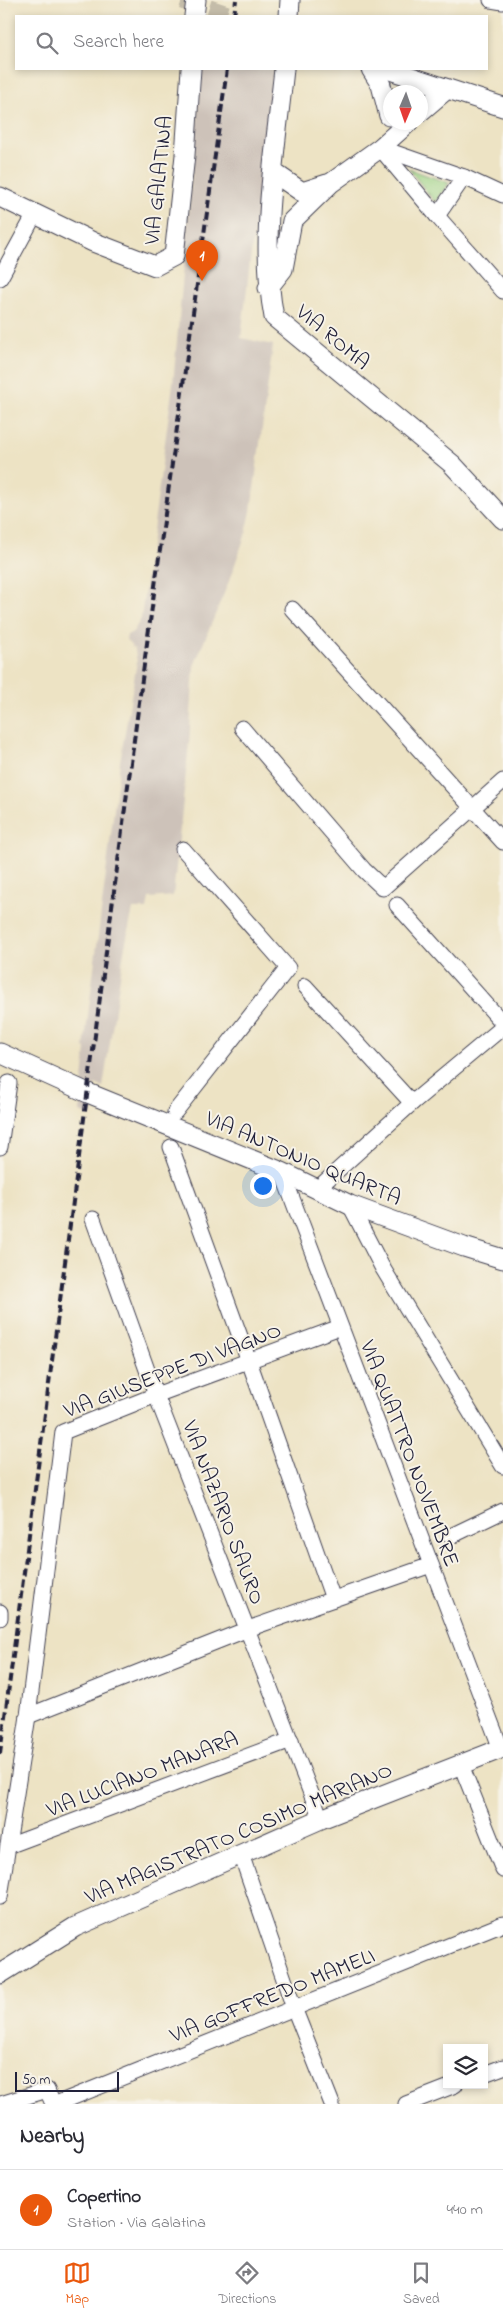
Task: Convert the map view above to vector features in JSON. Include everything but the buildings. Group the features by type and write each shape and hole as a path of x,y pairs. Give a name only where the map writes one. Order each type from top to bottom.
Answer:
{"street":[{"path":"194,15 196,0"},
{"path":"289,15 290,0"},
{"path":"491,0 503,2"},
{"name":"VIA GALATINA","path":"0,197 93,242 155,266 174,256 185,155 191,70"},
{"name":"VIA ROMA","path":"284,70 270,208 268,288 274,317 452,464 503,518"},
{"path":"372,70 383,89"},
{"path":"388,70 408,84 447,89 503,106"},
{"path":"428,105 447,89"},
{"path":"268,288 283,270 292,221 331,183 380,148 392,130"},
{"path":"380,148 464,177 503,196"},
{"path":"380,148 503,290"},
{"path":"273,172 302,192"},
{"path":"437,216 464,177"},
{"path":"270,208 302,192 331,183"},
{"path":"270,208 292,221"},
{"path":"0,278 35,214"},
{"path":"292,609 503,842"},
{"path":"242,728 383,888 503,781"},
{"path":"174,1112 288,968 183,849"},
{"path":"397,905 503,1023"},
{"path":"305,986 412,1103"},
{"path":"317,1189 412,1103 503,1027"},
{"name":"VIA ANTONIO QUARTA","path":"0,1053 88,1093 282,1172 350,1205 464,1247 503,1259"},
{"path":"0,1147 9,1083"},
{"path":"171,1147 249,1360 333,1599"},
{"name":"VIA QUATTRO NOVEMBRE","path":"282,1172 502,1748"},
{"path":"350,1205 382,1267 503,1466"},
{"name":"VIA NAZARIO SAURO","path":"93,1218 156,1394 321,1819"},
{"name":"VIA GIUSEPPE DI VAGNO","path":"0,1897 28,1716 63,1432 156,1394 340,1327"},
{"path":"451,1536 503,1511"},
{"path":"28,1716 248,1629 431,1565"},
{"path":"0,1612 0,1618"},
{"name":"VIA LUCIANO MANARA","path":"8,1846 291,1740"},
{"name":"VIA MAGISTRATO COSIMO MARIANO","path":"0,1974 76,1927 321,1819 502,1748"},
{"path":"461,1765 503,1870"},
{"path":"241,1854 294,2008 332,2104"},
{"name":"VIA GOFFREDO MAMELI","path":"54,2104 503,1924"},
{"path":"488,2073 503,2067"},
{"path":"406,2104 445,2089"},
{"path":"1,2104 47,2090 54,2104"}],"shaded area":[{"path":"202,70 273,70 257,228 254,228 241,338 273,345 251,511 246,533 229,581 194,666 189,743 173,896 149,898 147,909 133,909 124,951 103,1087 95,1084 90,1116 80,1112 86,1049 84,1048 120,762 137,662 135,650 126,640 127,635 133,632 141,619 173,384"}],"green space":[{"path":"409,169 449,183 435,202"}],"tunnel":[{"path":"182,0 227,15"}],"railway":[{"path":"234,15 236,0"},
{"path":"0,1754 143,672 227,70"}],"place":[{"name":"Copertino","path":"202,281"}]}
